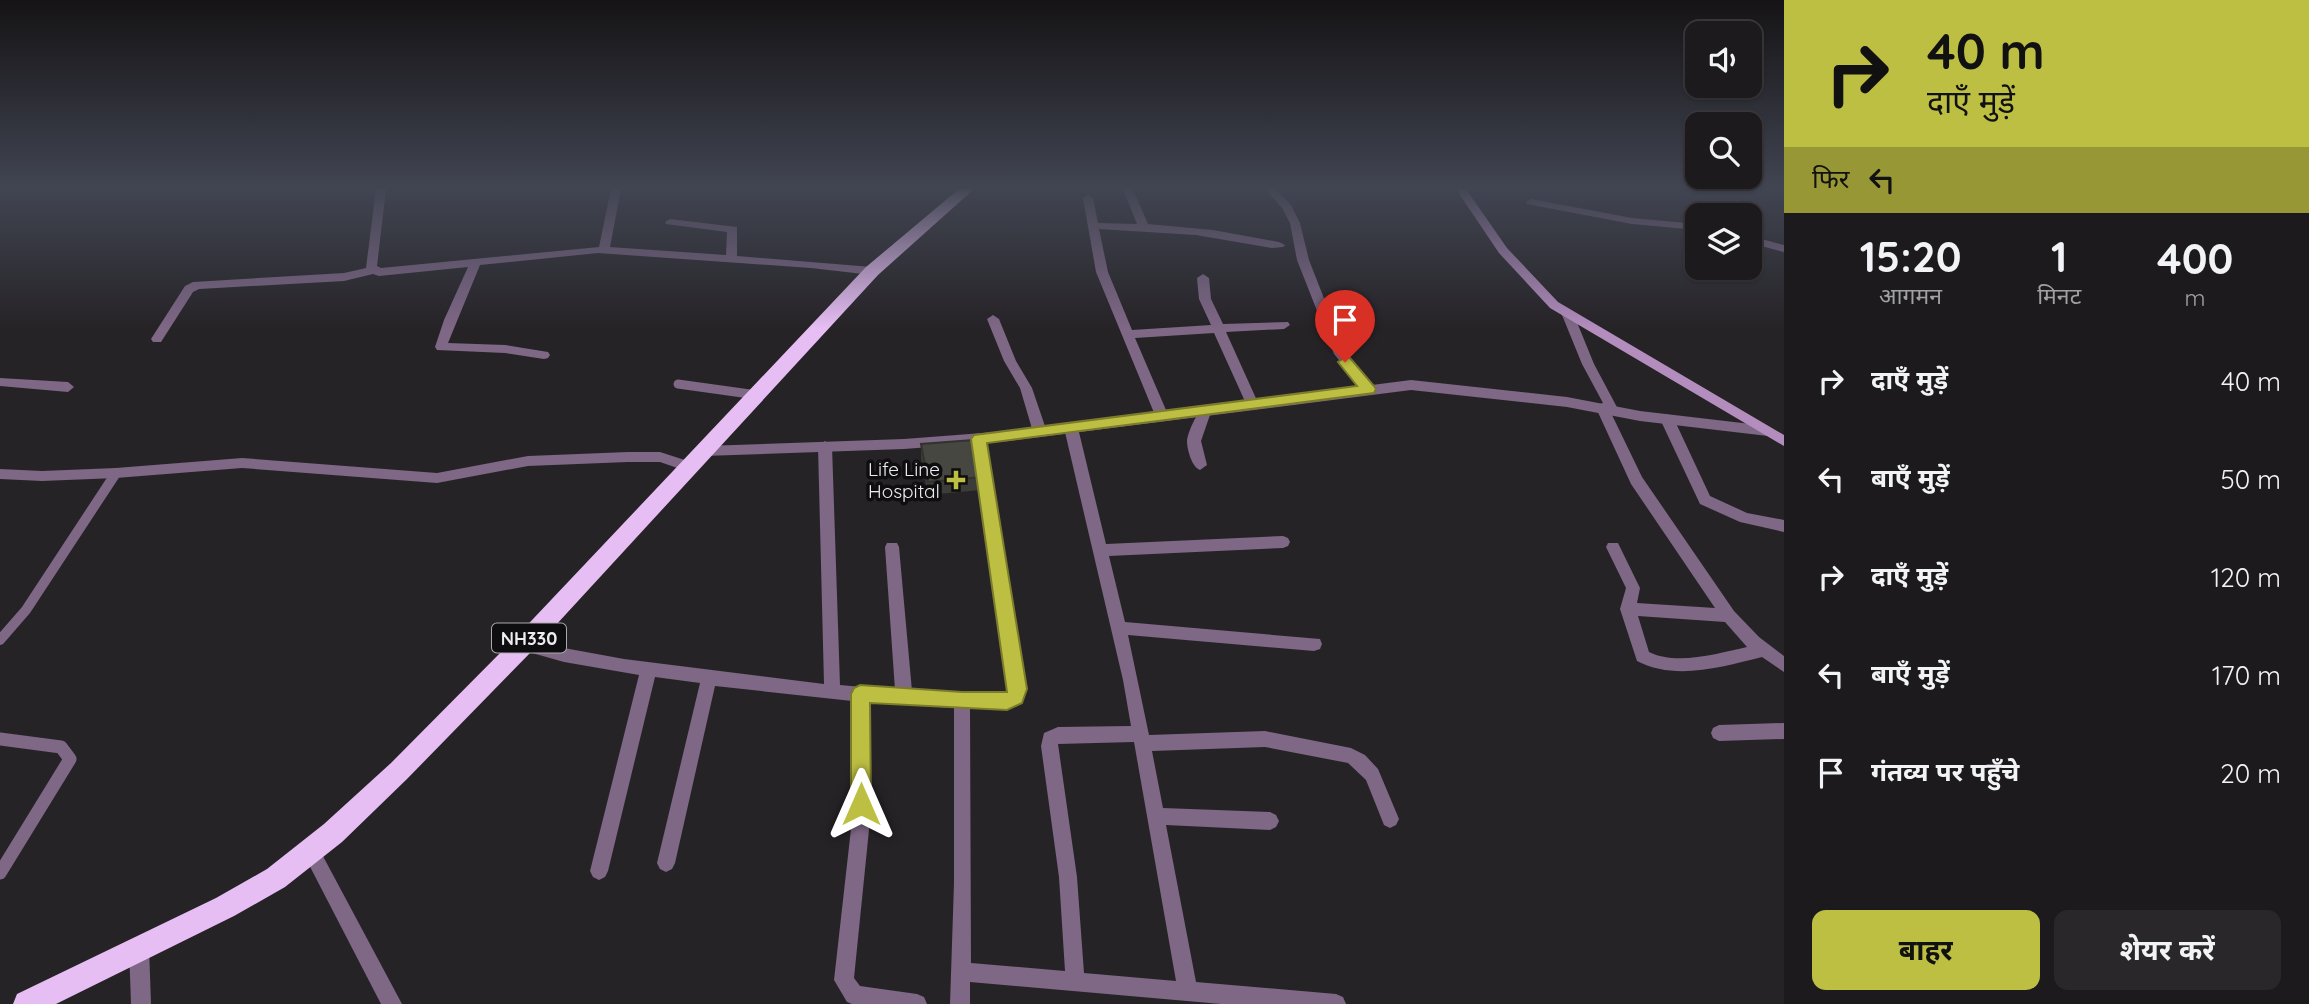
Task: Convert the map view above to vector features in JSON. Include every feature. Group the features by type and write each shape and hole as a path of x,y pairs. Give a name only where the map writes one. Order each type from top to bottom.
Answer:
{"highway":[{"name":"NH330","path":"27,1004 236,901 276,878 333,833 399,771 524,644 872,271 913,236"}],"main road":[{"path":"1494,236 1533,287 1568,315 1776,437"}],"street":[{"path":"373,271 371,267 375,236"},
{"path":"604,250 607,236"},
{"path":"731,258 733,236"},
{"path":"1095,236 1102,272 1162,417"},
{"path":"1231,236 1261,245 1279,245"},
{"path":"1298,236 1303,260 1340,354 1369,389"},
{"path":"1762,243 1784,249"},
{"path":"157,339 190,289 197,285 344,277 373,271 604,250 872,271"},
{"path":"476,262 460,302 440,339 441,347 505,349 544,355"},
{"path":"1203,278 1205,299 1253,405"},
{"path":"1568,315 1636,480 1729,616 1764,650 1784,665"},
{"path":"993,319 1010,361 1026,388 1040,432"},
{"path":"1127,334 1284,325"},
{"path":"0,382 68,387"},
{"path":"0,474 42,476 116,473 242,463 437,478 528,461 628,457 696,459 825,446 979,439 1410,385 1567,402 1672,429 1776,437"},
{"path":"1200,465 1194,435 1205,412"},
{"path":"1071,428 1119,628 1188,991"},
{"path":"1672,429 1705,500 1745,518 1784,526"},
{"path":"524,644 575,659 709,678 860,694 1007,702 1015,697 1017,689 979,439"},
{"path":"825,446 832,691"},
{"path":"1101,550 1283,542"},
{"path":"892,547 904,697"},
{"path":"1613,547 1633,588 1628,609 1643,656 1649,662 1702,662 1764,650"},
{"path":"1628,609 1729,616"},
{"path":"1119,628 1314,644"},
{"path":"599,871 649,669"},
{"path":"666,863 709,678"},
{"path":"860,694 861,820 844,980 854,995 918,1004"},
{"path":"960,1004 962,701"},
{"path":"1719,733 1784,731"},
{"path":"1075,982 1068,877 1049,746 1051,739 1058,735 1265,739 1351,756 1362,760 1369,768 1390,819"},
{"path":"1155,816 1270,821"},
{"path":"311,851 392,1004"},
{"path":"139,947 141,1004"},
{"path":"961,972 1336,1004"}],"lane":[{"path":"678,384 757,395"},
{"path":"0,640 26,610 116,473"},
{"path":"0,739 61,747 70,759 0,873"}],"building":[{"path":"973,440 982,477 928,482 921,444"}],"place":[{"name":"Life Line Hospital","path":"956,480"}],"route":[{"path":"861,804 860,694 1007,702 1015,697 1017,689 979,439 1369,389 1345,362"}]}
